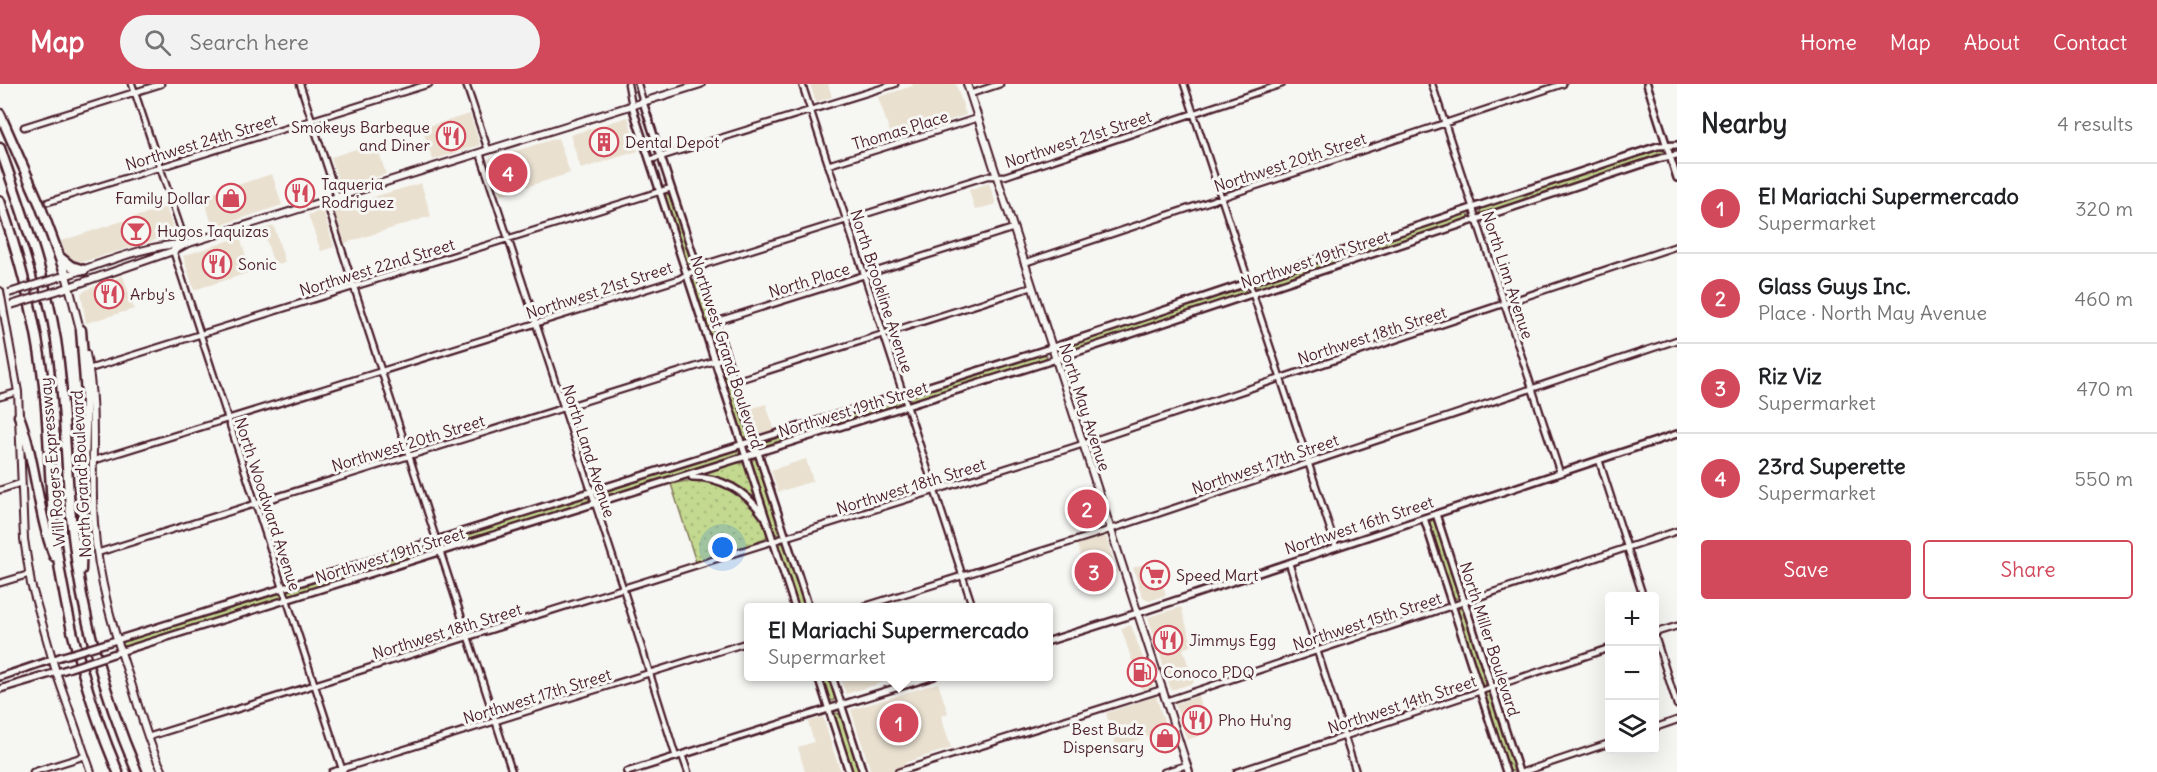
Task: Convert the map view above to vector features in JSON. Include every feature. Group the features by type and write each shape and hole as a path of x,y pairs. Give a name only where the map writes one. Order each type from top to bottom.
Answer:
{"highway":[{"path":"0,114 40,205 60,257 63,276"},
{"name":"Will Rogers Expressway","path":"0,148 35,248 53,325 62,386 71,520 81,588 99,666 117,723 137,772"},
{"name":"Will Rogers Expressway","path":"0,201 24,274 39,347 45,388 53,518 71,628 101,728 118,772"},
{"path":"60,257 67,264 84,270"},
{"path":"81,330 86,395 81,588"},
{"path":"20,416 28,438 45,531 60,571"}],"main road":[{"path":"91,772 52,660 30,574 24,539 18,392 3,322 0,294 186,244 701,84"},
{"name":"North May Avenue","path":"967,84 1188,768"},
{"path":"2,308 172,248"},
{"name":"North Grand Boulevard","path":"63,276 81,330 89,369 97,553 113,641 121,652 148,736 163,772"}],"street":[{"path":"132,84 186,244"},
{"path":"24,127 161,84"},
{"path":"300,84 337,197"},
{"name":"Northwest 24th Street","path":"48,202 429,84"},
{"path":"466,84 488,150"},
{"path":"628,84 632,106"},
{"path":"638,84 808,603"},
{"name":"North Brookline Avenue","path":"802,84 970,603"},
{"path":"650,160 895,84"},
{"path":"970,94 1000,84"},
{"path":"1184,84 1336,547"},
{"name":"Northwest 21st Street","path":"92,461 678,279 706,264 846,220 987,176 1005,176 1282,84"},
{"name":"North Linn Avenue","path":"1432,84 1560,473"},
{"name":"Northwest 20th Street","path":"1024,263 1563,84"},
{"path":"1647,84 1677,178"},
{"name":"Northwest Grand Boulevard","path":"632,106 793,603"},
{"name":"Thomas Place","path":"828,165 978,118"},
{"name":"Northwest 19th Street","path":"0,677 1052,348 1658,146 1677,145"},
{"name":"North Land Avenue","path":"480,153 594,505 679,756 688,772"},
{"name":"Northwest 19th Street","path":"0,689 1056,359 1476,219 1677,155"},
{"name":"Northwest 22nd Street","path":"89,369 671,188"},
{"path":"326,201 512,772"},
{"name":"North Place","path":"715,322 1014,228"},
{"name":"Northwest 18th Street","path":"148,736 1083,444 1677,246"},
{"name":"North Woodward Avenue","path":"172,248 343,770"},
{"path":"735,381 1032,288"},
{"name":"Northwest 17th Street","path":"875,603 1111,529 1677,340"},
{"name":"Northwest 20th Street","path":"97,553 727,357"},
{"path":"0,397 18,392"},
{"name":"Northwest 16th Street","path":"1053,640 1677,434"},
{"path":"1599,460 1641,592"},
{"path":"681,478 702,477 721,481 746,496 768,522"},
{"path":"0,490 21,483"},
{"name":"North Miller Boulevard","path":"1436,514 1491,687 1521,772"},
{"name":"North Miller Boulevard","path":"1424,518 1506,772"},
{"name":"Northwest 15th Street","path":"1166,701 1677,531"},
{"path":"1289,563 1356,772"},
{"path":"0,583 30,574"},
{"path":"1659,631 1677,626"},
{"name":"Northwest 17th Street","path":"332,772 744,644"},
{"path":"1658,646 1677,705"},
{"name":"Northwest 14th Street","path":"1237,772 1605,650"},
{"path":"820,681 849,772"},
{"path":"834,681 863,772"},
{"path":"627,772 918,681"},
{"path":"897,772 1163,689"},
{"path":"1659,726 1677,720"},
{"path":"1521,772 1605,745"},
{"path":"33,772 85,756"},
{"path":"1164,772 1188,768"}],"shaded area":[{"path":"810,84 828,84 832,97 816,102"},
{"path":"912,84 956,84 966,115 892,138 878,97 913,86"},
{"name":"Smokeys Barbeque and Diner","path":"470,114 480,145 433,160 422,128"},
{"path":"628,117 638,151 581,169 570,135"},
{"path":"558,138 570,173 501,195 489,159"},
{"path":"376,143 386,174 340,188 331,157"},
{"path":"272,174 282,205 213,228 203,196"},
{"path":"421,183 431,216 345,243 333,209"},
{"path":"989,183 996,204 975,210 969,190"},
{"path":"166,207 175,234 82,262 67,259 61,241"},
{"path":"323,210 334,247 321,251 308,215"},
{"path":"274,226 285,262 274,265 263,229"},
{"name":"Sonic","path":"240,237 251,272 194,290 183,256"},
{"path":"123,276 134,309 86,323 81,293"},
{"path":"766,404 775,431 758,436 749,409"},
{"path":"806,459 813,481 778,492 771,470"},
{"path":"1106,536 1117,573 1089,583 1077,544"},
{"path":"1155,560 1166,595 1149,601 1143,598 1133,568"},
{"path":"1181,607 1192,645 1183,649 1194,683 1171,690 1148,617"},
{"path":"1131,625 1153,686 1142,690 1121,628"},
{"path":"841,681 884,682 846,694"},
{"path":"938,683 948,713 941,716 951,748 904,763 907,772 871,772 851,710"},
{"path":"1156,696 1167,731 1116,746 1106,713"},
{"path":"1198,696 1210,732 1187,740 1175,704"},
{"path":"823,717 841,772 805,772 798,747 814,742 808,722"}],"green space":[{"path":"1658,149 1663,151 1661,155 1483,214 1480,213 1481,208"},
{"path":"666,194 670,195 692,261 690,264 687,263"},
{"path":"1465,213 1470,216 1468,220 1259,289 1255,285 1258,282"},
{"path":"696,278 721,351 719,354 716,353 693,282"},
{"path":"1242,287 1246,289 1243,294 1064,354 1060,351 1062,347"},
{"path":"1043,354 1047,356 1045,361 914,402 910,399 911,395"},
{"path":"721,363 724,363 749,435 747,438 744,437 721,367"},
{"path":"895,400 900,402 898,406 765,448 762,445 765,441"},
{"path":"735,449 740,452 739,457 596,500 596,493"},
{"path":"753,459 757,459 781,531 779,535 774,533"},
{"path":"743,463 746,467 757,502 732,483 703,474"},
{"path":"692,480 717,483 739,494 754,508 765,523 766,539 696,562 671,484"},
{"path":"586,495 590,502 589,505 445,549 442,547 443,540"},
{"path":"1433,520 1459,595 1457,599 1452,596 1429,522"},
{"path":"782,543 786,546 805,603 797,603 779,545"},
{"path":"433,544 437,550 292,597 289,596 289,589"},
{"path":"279,592 282,593 282,600 123,647 122,642"},
{"path":"1459,608 1463,610 1486,682 1484,686 1480,684 1457,611"},
{"path":"822,681 829,681 835,697 833,701 828,699"},
{"path":"1487,692 1491,695 1514,768 1513,772 1508,769 1484,695"},
{"path":"836,713 841,715 860,772 852,772 834,717"}],"place":[{"name":"Smokeys Barbeque and Diner","path":"451,136"},
{"name":"Dental Depot","path":"604,142"},
{"name":"23rd Superette","path":"508,173"},
{"name":"Taqueria Rodriguez","path":"300,193"},
{"name":"Family Dollar","path":"231,198"},
{"name":"Hugos Taquizas","path":"136,231"},
{"name":"Sonic","path":"217,264"},
{"name":"Arby's","path":"109,294"},
{"name":"Glass Guys Inc.","path":"1087,509"},
{"name":"Riz Viz","path":"1094,572"},
{"name":"Speed Mart","path":"1155,575"},
{"name":"Jimmys Egg","path":"1168,640"},
{"name":"Conoco PDQ","path":"1142,672"},
{"name":"Pho Hu'ng","path":"1197,720"},
{"name":"El Mariachi Supermercado","path":"899,723"},
{"name":"Best Budz Dispensary","path":"1165,738"}]}
